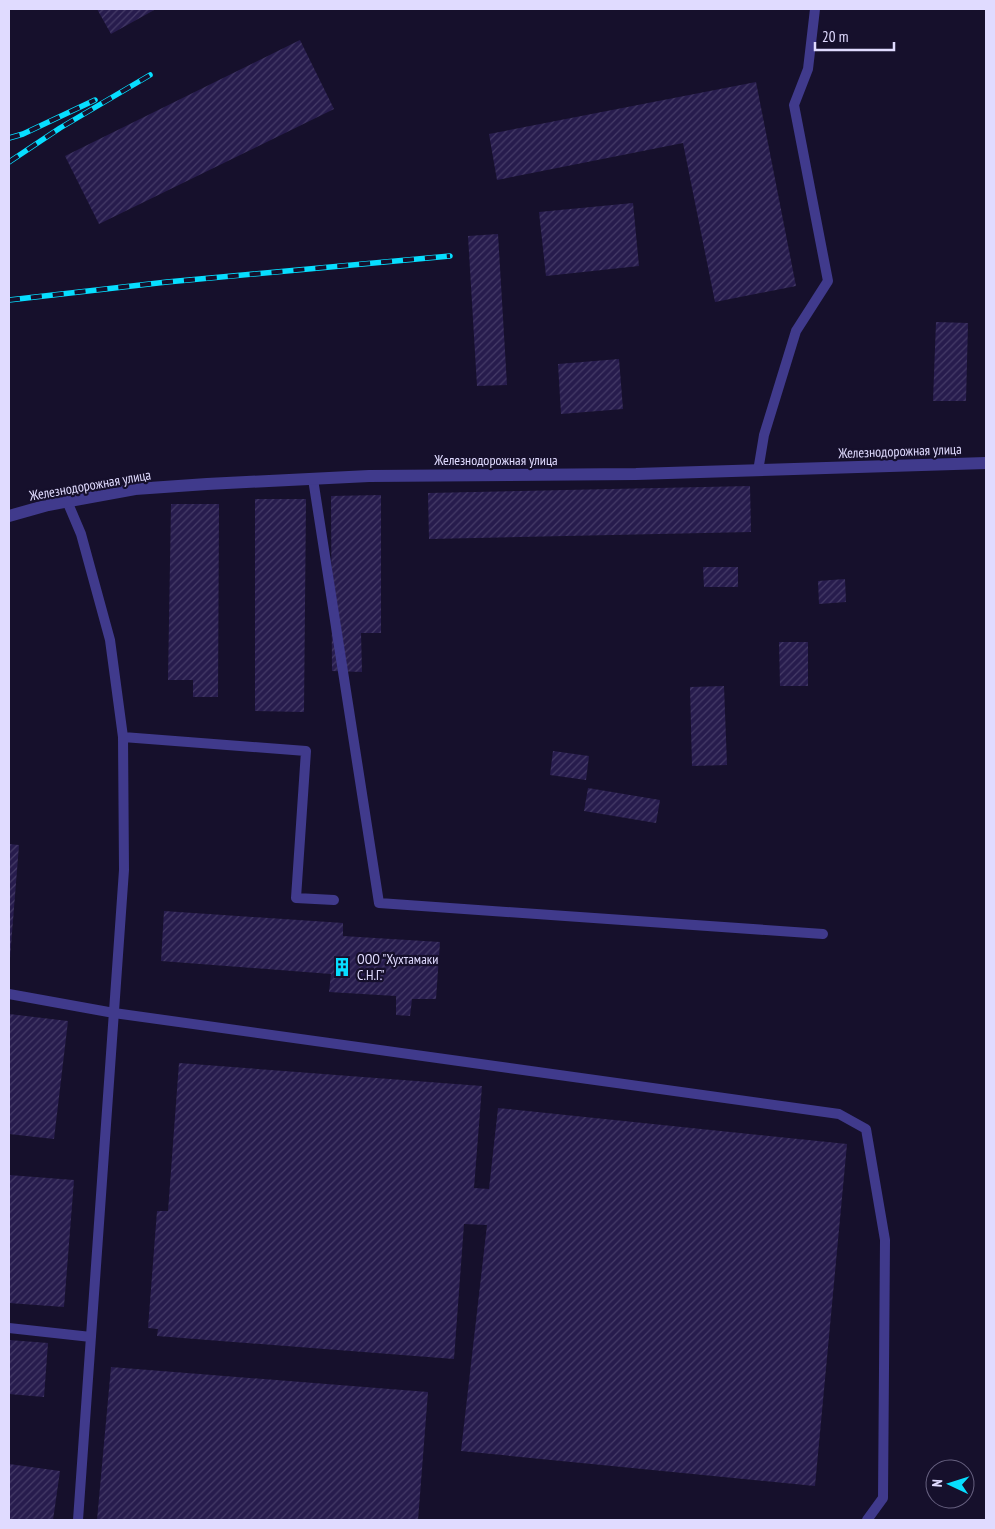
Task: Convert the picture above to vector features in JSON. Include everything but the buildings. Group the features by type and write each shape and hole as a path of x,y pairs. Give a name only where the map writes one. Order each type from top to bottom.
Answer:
{"street":[{"name":"Железнодорожная улица","path":"9,516 66,501 135,489 207,484 369,476 636,474 986,463"}],"lane":[{"path":"758,471 764,435 796,331 828,280 794,105 808,68 815,9"},
{"path":"313,479 380,903 822,934"},
{"path":"66,501 81,534 110,640 123,738 124,870 78,1520"},
{"path":"123,738 306,751 296,898 334,900"},
{"path":"9,994 114,1013 839,1114 866,1129 885,1240 883,1498 867,1520"},
{"path":"9,1328 90,1337"}],"railway":[{"path":"9,162 60,128 150,75"},
{"path":"9,138 23,134 95,100"},
{"path":"9,300 167,282 450,256"}],"place":[{"name":"ООО \"Хухтамаки С.Н.Г.\"","path":"342,967"}]}
